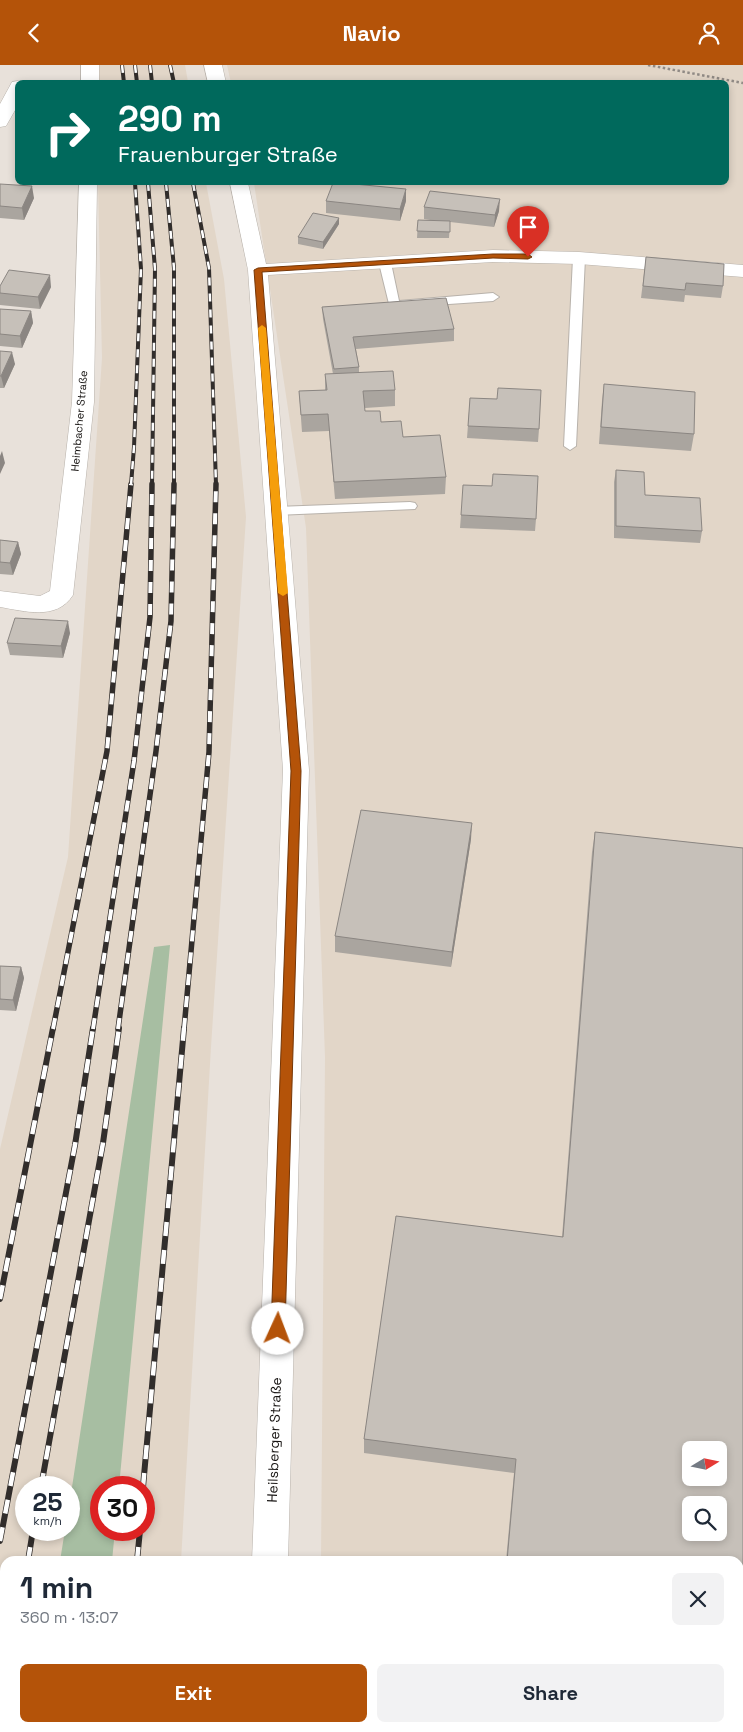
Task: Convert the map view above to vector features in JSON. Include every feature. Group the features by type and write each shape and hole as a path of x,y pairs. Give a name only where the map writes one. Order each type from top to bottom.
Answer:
{"street":[{"path":"90,65 90,80"},
{"path":"213,65 216,80"},
{"path":"0,122 15,90"},
{"name":"Heimbacher Straße","path":"0,599 44,605 60,595 83,402 88,185"},
{"name":"Heilsberger Straße","path":"239,185 258,270 296,771 270,1556"},
{"path":"258,270 493,256 579,258 743,271"}],"lane":[{"path":"570,446 579,258"},
{"path":"385,263 390,305 493,297"},
{"path":"276,511 410,506"}],"path":[{"path":"648,65 727,80"},
{"path":"729,80 743,83"}],"shaded area":[{"path":"96,65 185,65 188,80 96,80"},
{"path":"227,65 743,65 743,1556 321,1556 325,1057 306,528 254,185 729,185 729,80 230,80"},
{"path":"98,185 206,185 224,279 246,517 211,1047 181,1556 0,1556 0,1149 68,857 102,358"}],"green space":[{"path":"170,945 120,1476 90,1476 90,1541 114,1541 112,1556 61,1556 63,1541 80,1541 80,1476 74,1476 154,947"}],"building":[{"path":"0,184 32,186 22,208 0,206"},
{"path":"332,185 365,185 406,189 400,209 326,201"},
{"path":"430,191 500,199 495,215 424,207"},
{"path":"313,213 339,218 323,242 298,237"},
{"path":"418,220 450,221 450,232 417,231"},
{"path":"646,257 724,264 723,286 686,283 685,290 643,286"},
{"path":"9,270 50,275 38,297 0,293 0,286"},
{"path":"446,298 454,329 353,337 359,367 334,369 322,307"},
{"path":"0,309 31,311 20,336 0,334"},
{"path":"0,351 12,352 1,376 0,376"},
{"path":"393,371 395,390 363,391 365,411 380,411 381,422 401,421 403,437 440,435 446,477 334,482 328,414 301,415 299,391 327,390 325,374"},
{"path":"604,384 695,392 694,434 601,427"},
{"path":"498,388 541,390 539,429 468,426 470,398 497,399"},
{"path":"616,470 644,472 645,495 700,498 702,531 616,526"},
{"path":"493,474 538,476 536,519 461,515 463,485 492,486"},
{"path":"0,540 18,542 10,563 0,562"},
{"path":"15,618 68,621 61,646 7,643"},
{"path":"361,810 472,823 452,952 335,936"},
{"path":"595,832 743,848 743,1556 507,1556 516,1459 364,1439 396,1216 563,1237"},
{"path":"0,966 21,967 13,1000 0,999"}],"railway":[{"path":"122,65 124,80"},
{"path":"135,65 137,80"},
{"path":"150,65 152,80"},
{"path":"170,65 173,80"},
{"path":"131,485 141,269 135,185"},
{"path":"148,185 155,269 152,485"},
{"path":"166,185 174,268 174,484"},
{"path":"193,185 209,268 216,485"},
{"path":"53,1029 107,751 131,484"},
{"path":"93,1029 134,761 150,617 152,484"},
{"path":"118,1029 156,751 171,621 174,484"},
{"path":"184,1029 209,752 216,485"},
{"path":"0,1299 53,1028"},
{"path":"0,1541 75,1145 93,1028"},
{"path":"43,1476 103,1143 119,1028"},
{"path":"144,1476 184,1028"},
{"path":"29,1556 31,1541"},
{"path":"137,1556 139,1541"}],"slow traffic":[{"path":"262,328 283,593"}],"route":[{"path":"278,1329 296,771 258,270 493,256 528,257"}]}
